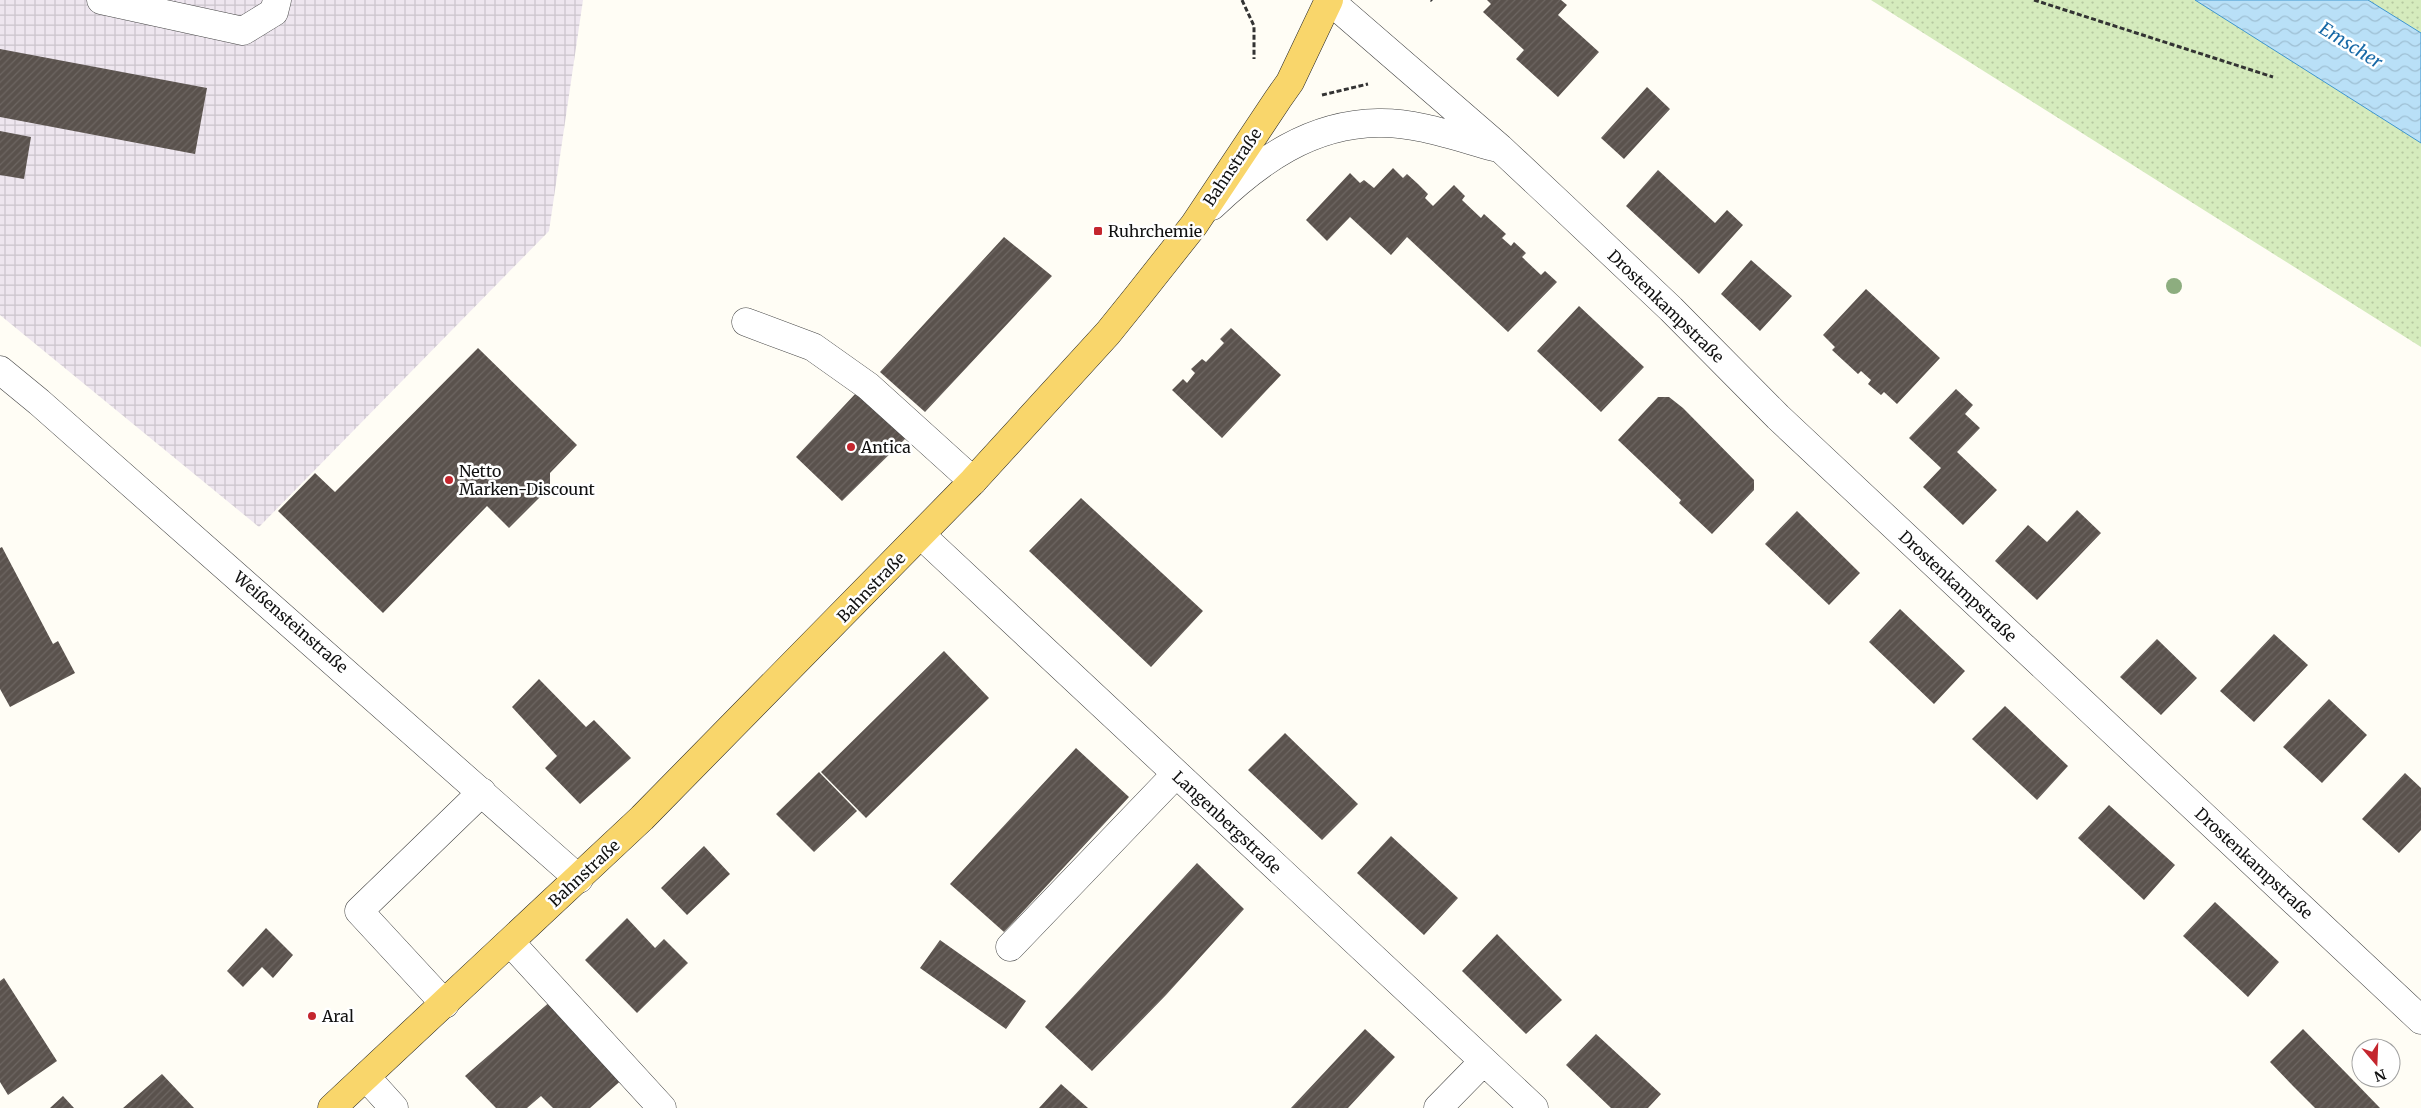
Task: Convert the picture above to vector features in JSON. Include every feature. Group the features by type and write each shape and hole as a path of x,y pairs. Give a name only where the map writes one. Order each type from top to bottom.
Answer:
{"main road":[{"name":"Bahnstraße","path":"332,1108 579,879 753,708 921,536 1108,333 1194,225 1290,82 1329,0"}],"street":[{"path":"101,0 243,31 274,12 277,0"},
{"name":"Drostenkampstraße","path":"1329,0 1500,148 1671,309 1814,450 2421,1020"},
{"name":"Drostenkampstraße","path":"1194,225 1230,190 1269,158 1295,142 1320,132 1345,126 1379,123 1436,132 1500,148"},
{"path":"746,322 813,347 868,386 973,481"},
{"name":"Weißensteinstraße","path":"0,370 40,402 579,879"},
{"name":"Langenbergstraße","path":"921,536 1534,1108"},
{"path":"1010,947 1176,774"},
{"path":"445,1004 359,911 482,792"},
{"path":"511,943 662,1108"},
{"path":"1438,1108 1483,1062"},
{"path":"366,1077 394,1108"}],"path":[{"path":"1242,0 1254,26 1254,59"},
{"path":"2034,0 2273,77"},
{"path":"1314,96 1368,84"}],"shaded area":[{"path":"0,0 583,0 549,231 259,527 0,315"}],"green space":[{"path":"1871,0 2421,0 2421,347"}],"water":[{"name":"Emscher","path":"2195,0 2368,0 2421,33 2421,143"}],"building":[{"path":"1487,0 1561,0 1567,5 1558,15 1599,52 1558,97 1516,59 1524,50 1483,12 1491,4"},
{"path":"0,49 207,88 195,154 0,117"},
{"path":"1647,87 1670,109 1624,159 1601,138"},
{"path":"0,131 31,137 24,179 0,175"},
{"path":"1393,168 1403,178 1407,174 1418,184 1428,194 1425,198 1433,206 1454,185 1465,196 1462,200 1481,218 1484,214 1506,234 1502,238 1511,246 1514,242 1526,253 1522,257 1541,275 1545,271 1557,282 1508,332 1407,237 1391,255 1350,217 1327,241 1306,220 1350,173 1360,183 1364,180 1374,188"},
{"path":"1658,170 1715,223 1727,210 1743,225 1699,274 1626,206"},
{"path":"1004,237 1052,276 925,412 880,372"},
{"path":"1751,260 1792,296 1760,331 1721,294"},
{"path":"1866,289 1940,358 1897,404 1884,392 1881,395 1868,384 1871,380 1861,371 1858,374 1832,350 1835,347 1823,335"},
{"path":"1579,306 1644,367 1601,412 1537,351"},
{"path":"1231,328 1281,375 1222,438 1172,390 1183,379 1187,383 1195,373 1191,369 1202,359 1206,362 1224,343 1220,339"},
{"name":"Netto Marken-Discount","path":"478,348 577,445 550,473 550,487 509,528 487,506 383,613 278,511 315,473 335,492"},
{"path":"1956,389 1973,405 1965,414 1980,428 1957,452 1997,490 1963,525 1923,487 1941,468 1909,438"},
{"name":"Antica","path":"857,392 907,437 842,501 796,457"},
{"path":"1658,397 1669,397 1683,408 1754,480 1754,490 1712,534 1679,503 1681,500 1618,440"},
{"path":"1081,498 1203,611 1151,667 1029,551"},
{"path":"2077,510 2101,533 2037,600 1995,561 2028,525 2047,542"},
{"path":"1797,511 1860,573 1829,605 1765,544"},
{"path":"2,547 53,644 58,641 75,673 10,707 0,689 0,548"},
{"path":"1900,609 1965,671 1934,704 1869,642"},
{"path":"2274,634 2308,665 2254,722 2220,691"},
{"path":"2157,639 2197,678 2161,715 2120,677"},
{"path":"944,651 989,698 866,818 821,772"},
{"path":"539,679 586,727 594,720 631,758 580,804 545,768 557,756 512,707"},
{"path":"2329,699 2367,735 2322,783 2283,747"},
{"path":"2005,706 2068,766 2037,800 1972,739"},
{"path":"1285,733 1358,804 1322,840 1248,770"},
{"path":"1076,748 1129,797 1004,932 950,884"},
{"path":"819,772 857,811 814,852 776,814"},
{"path":"2405,773 2421,788 2421,830 2399,853 2362,819"},
{"path":"2109,805 2175,865 2144,900 2078,838"},
{"path":"1391,836 1458,898 1424,935 1357,873"},
{"path":"704,846 730,874 687,915 661,888"},
{"path":"1197,863 1244,909 1166,995 1092,1071 1045,1027"},
{"path":"2215,902 2279,962 2248,997 2183,936"},
{"path":"627,918 655,948 664,939 688,963 637,1013 585,960"},
{"path":"266,928 293,955 273,978 262,967 243,987 227,971"},
{"path":"1497,934 1562,1000 1526,1034 1462,971"},
{"path":"940,940 1026,1001 1006,1029 920,968"},
{"path":"4,978 57,1061 8,1095 0,1082 0,981"},
{"path":"552,1000 625,1077 590,1108 553,1108 541,1096 527,1108 496,1108 465,1076"},
{"path":"1365,1029 1395,1057 1348,1108 1291,1108"},
{"path":"2303,1029 2351,1078 2351,1088 2361,1088 2380,1108 2315,1108 2270,1062"},
{"path":"1596,1034 1661,1094 1648,1108 1611,1108 1566,1065"},
{"path":"162,1074 194,1108 123,1108"},
{"path":"1061,1084 1088,1108 1039,1108"},
{"path":"63,1096 74,1108 50,1108"}],"place":[{"name":"Ruhrchemie","path":"1098,231"},
{"name":"Antica","path":"851,447"},
{"name":"Netto Marken-Discount","path":"449,480"},
{"name":"Aral","path":"312,1016"}]}
